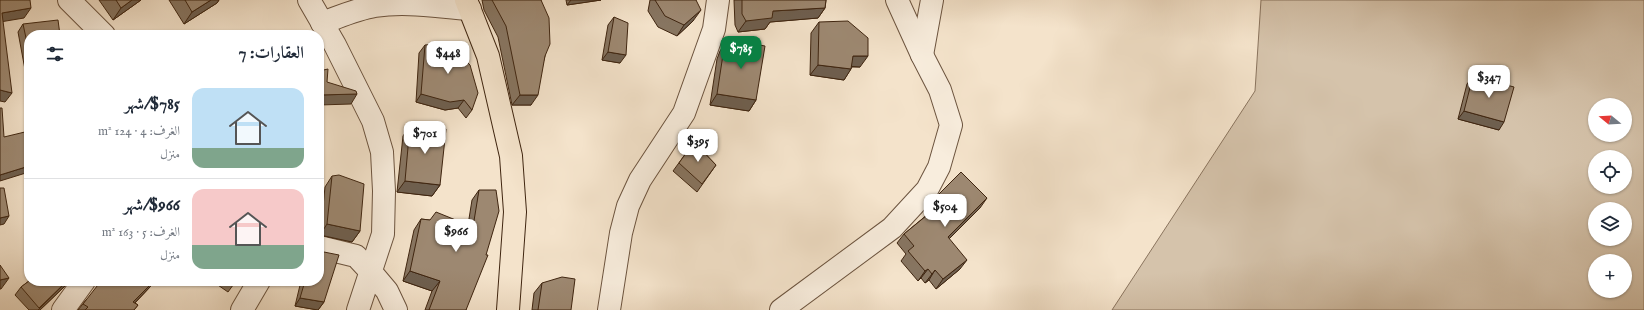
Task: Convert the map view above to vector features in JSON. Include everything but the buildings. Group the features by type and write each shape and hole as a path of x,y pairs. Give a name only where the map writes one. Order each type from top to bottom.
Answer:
{"main road":[{"path":"468,4 488,56 511,156 515,212 508,310"}],"street":[{"path":"69,0 99,30"},
{"path":"309,0 373,121 382,152 384,191 383,234 358,310"},
{"path":"609,310 620,233 628,206 640,180 684,113 714,29 718,0"},
{"path":"781,310 892,228 927,190 940,167 951,125 940,90 897,0"},
{"path":"922,55 932,0"},
{"path":"322,23 374,6 414,4 432,7 468,4"},
{"path":"324,248 356,256 387,291 396,310"},
{"path":"63,310 80,286"},
{"path":"242,310 256,286"}],"shaded area":[{"path":"1261,0 1644,0 1644,310 1112,310 1255,91"}]}
